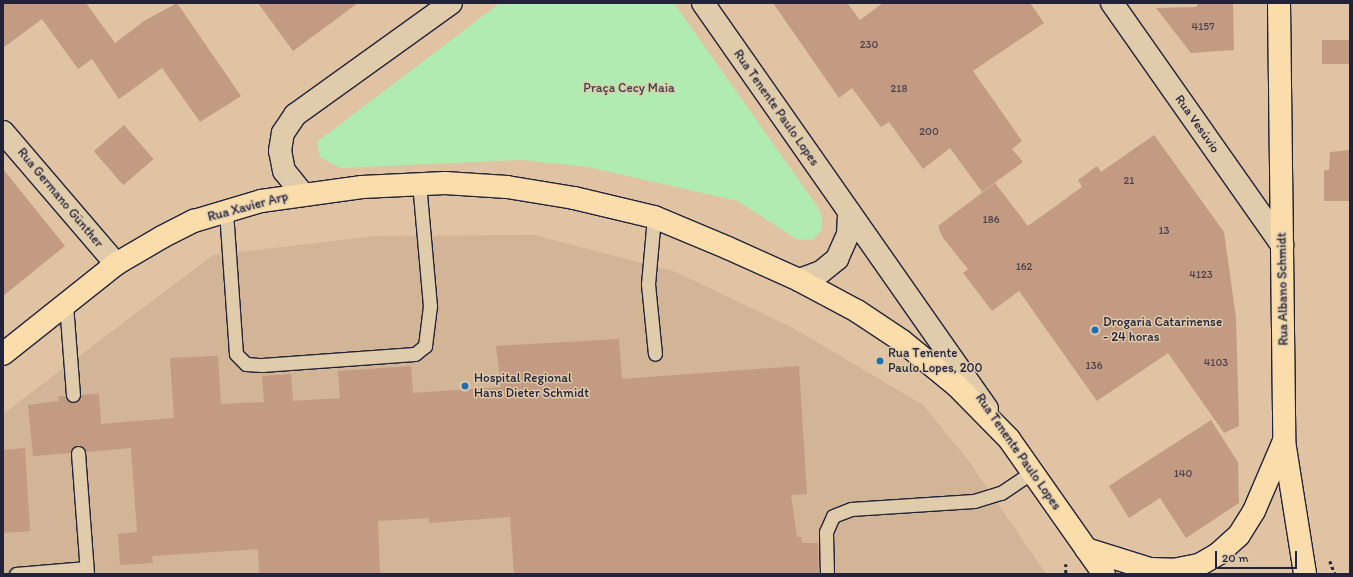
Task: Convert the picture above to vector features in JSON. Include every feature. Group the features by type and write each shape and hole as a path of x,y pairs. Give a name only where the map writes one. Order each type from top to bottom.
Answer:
{"main road":[{"name":"Rua Albano Schmidt","path":"1279,3 1284,441 1305,574"},
{"path":"302,193 419,183 507,188 574,198 654,217 799,280 857,311 902,341 957,386 1009,438"},
{"name":"Rua Xavier Arp","path":"3,354 116,264 162,237 226,211 302,193"},
{"name":"Rua Tenente Paulo Lopes","path":"1009,438 1104,574"},
{"path":"1086,549 1150,569 1173,570 1198,565 1218,554 1239,535 1254,511 1284,441"}],"street":[{"name":"Rua Xavier Arp","path":"302,193 284,171 280,152 283,134 295,115 451,3"},
{"name":"Rua Tenente Paulo Lopes","path":"703,3 1009,438"},
{"name":"Rua Vesúvio","path":"1112,3 1282,245"},
{"name":"Rua Germano Günther","path":"3,132 116,264"},
{"path":"799,280 821,272 837,259 848,234 849,212"}],"lane":[{"path":"226,211 236,354 246,364 262,365 415,354 425,346 430,306 419,183"},
{"path":"654,217 648,284 655,354"},
{"path":"66,304 73,395"},
{"path":"16,574 86,571 78,453"},
{"path":"827,574 826,532 833,516 851,509 974,501 1000,493 1032,472"}],"shaded area":[{"name":"Hospital Regional Hans Dieter Schmidt","path":"534,235 676,272 793,328 923,405 968,460 1046,574 3,574 3,414 213,255 377,236"}],"green space":[{"name":"Praça Cecy Maia","path":"500,3 674,3 819,209 822,218 822,230 812,240 796,239 738,201 588,167 521,160 340,168 320,157 317,142"}],"building":[{"path":"3,3 86,3 115,43 144,21 177,3 241,96 200,122 162,68 119,99 92,59 78,69 42,19 3,48"},
{"path":"258,3 358,3 293,51"},
{"path":"773,3 847,3 860,20 883,3 1030,3 1044,23 973,71 1022,141 1012,149 1023,162 982,192 950,148 923,169 889,122 881,127 852,88 839,98"},
{"path":"1197,3 1233,3 1234,50 1191,53 1156,8 1197,7"},
{"path":"1322,40 1350,40 1350,64 1322,64"},
{"path":"124,125 154,159 123,185 94,151"},
{"path":"1154,135 1224,232 1236,318 1239,426 1224,433 1168,353 1097,401 1019,291 992,311 963,273 968,269 943,238 938,226 995,183 1028,226 1082,187 1078,180 1097,166 1101,172"},
{"path":"1350,150 1350,201 1324,201 1324,170 1329,170 1330,152"},
{"path":"3,169 65,246 3,296"},
{"path":"619,339 622,379 799,366 807,494 791,495 797,537 801,537 802,543 818,543 819,574 514,574 510,517 429,523 429,518 378,521 380,574 259,574 258,549 152,556 153,563 120,565 118,534 137,532 131,448 86,452 82,446 77,445 70,453 33,456 28,405 59,401 58,396 65,396 73,403 78,401 81,395 99,394 101,424 174,418 170,358 218,356 221,404 264,402 262,376 291,374 293,401 340,398 338,371 411,366 413,393 501,387 496,346"},
{"path":"1211,420 1238,462 1239,503 1186,538 1160,498 1129,518 1109,486"},
{"path":"25,448 30,531 3,533 3,450"}],"place":[{"name":"Drogaria Catarinense - 24 horas","path":"1095,330"},
{"name":"Rua Tenente Paulo Lopes, 200","path":"880,361"},
{"name":"Hospital Regional Hans Dieter Schmidt","path":"465,386"}]}
